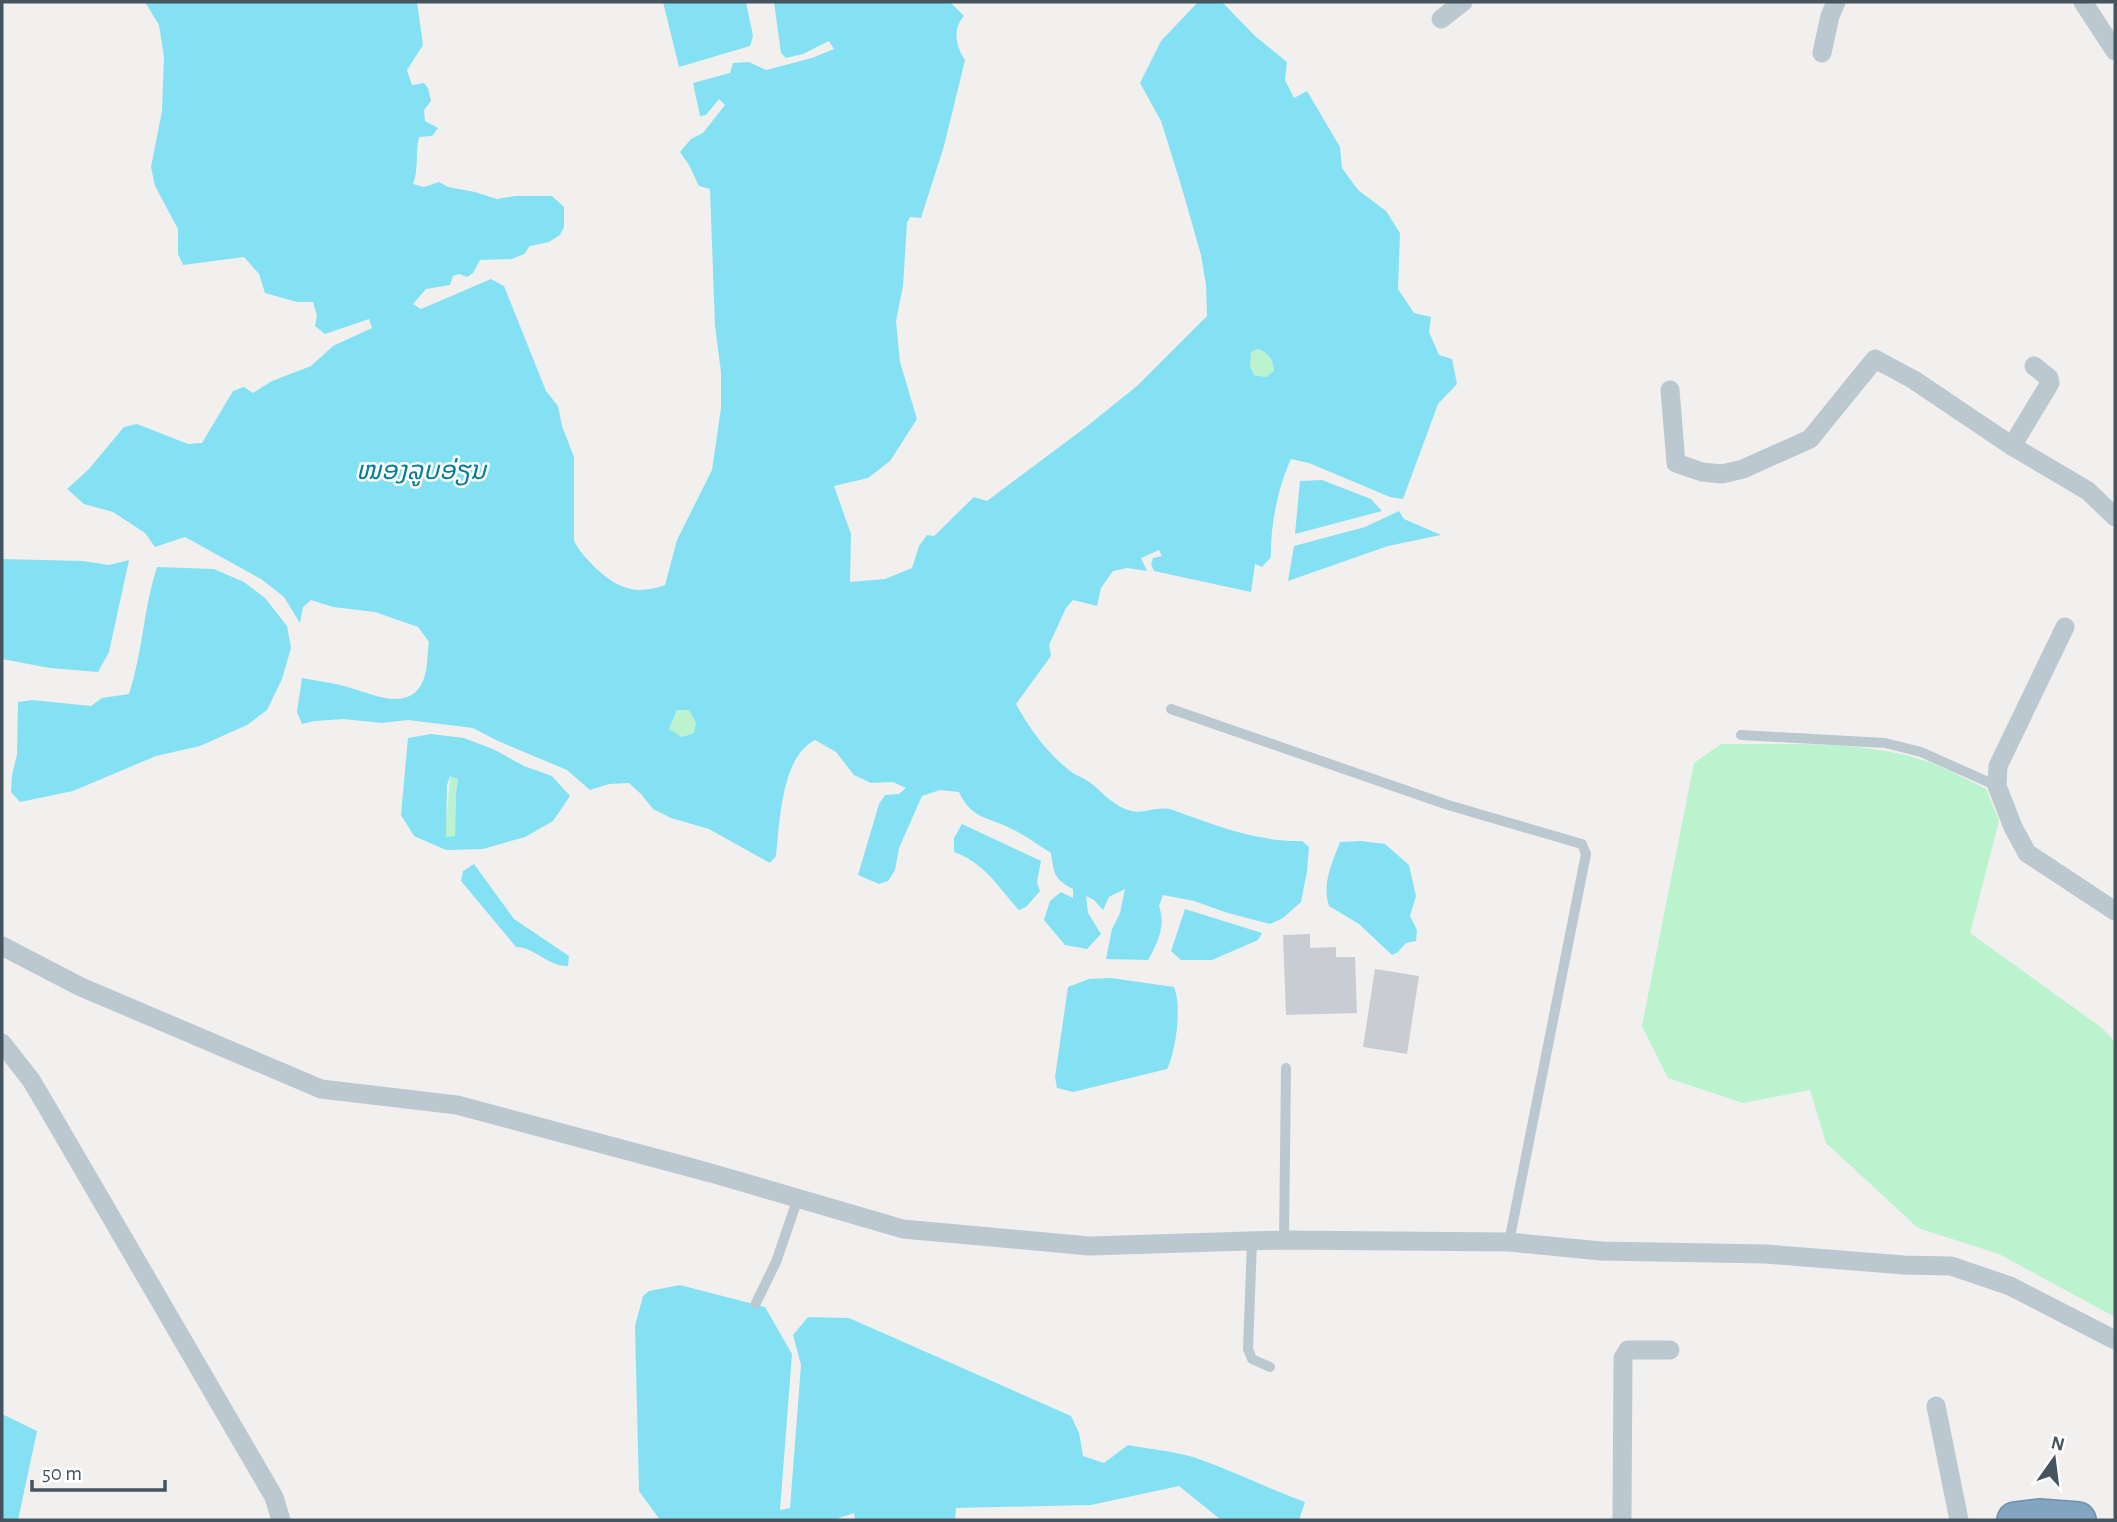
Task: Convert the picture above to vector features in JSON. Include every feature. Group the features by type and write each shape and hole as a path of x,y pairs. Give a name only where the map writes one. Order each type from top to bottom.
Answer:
{"highway":[{"path":"2015,1520 2039,1517 2078,1520"}],"street":[{"path":"1441,19 1464,2"},
{"path":"1822,53 1836,2"},
{"path":"2083,2 2115,51"},
{"path":"1670,390 1676,463 1702,472 1722,474 1743,469 1810,439 1875,359 1914,380 2012,446 2088,491 2115,517"},
{"path":"2012,446 2050,383 2049,378 2034,366"},
{"path":"2065,627 1998,766 1997,786 2013,827 2027,853 2115,911"},
{"path":"2,946 81,987 321,1089 457,1105 903,1229 1089,1246 1284,1240 1508,1242 1601,1251 1766,1254 1951,1266 2010,1286 2115,1340"},
{"path":"2,1043 31,1080 95,1189 274,1497 281,1520"},
{"path":"1622,1520 1623,1358 1628,1350 1670,1350"},
{"path":"1936,1406 1959,1520"}],"lane":[{"path":"1171,709 1448,806 1582,844 1586,854 1508,1242"},
{"path":"1741,735 1885,743 1921,752 1997,786"},
{"path":"1284,1240 1286,1068"},
{"path":"756,1303 776,1262 798,1198"},
{"path":"1252,1241 1248,1349 1252,1359 1270,1367"}],"green space":[{"path":"1257,349 1273,363 1274,371 1266,377 1254,375 1250,366 1251,352"},
{"path":"677,710 689,710 696,723 694,733 682,737 669,729"},
{"path":"1721,744 1830,745 1884,751 1937,765 1986,789 1999,821 1970,933 2102,1028 2115,1042 2115,1317 1999,1254 1918,1228 1826,1143 1810,1090 1743,1103 1668,1078 1642,1026 1694,763"},
{"path":"450,776 458,779 455,837 445,837"}],"water":[{"name":"ໜອງລູບອ່ຽນ","path":"145,2 417,2 423,45 407,70 412,85 424,83 428,88 431,101 424,110 425,121 438,128 432,136 419,137 413,184 424,187 439,182 448,187 497,199 552,196 564,207 564,227 560,235 549,242 530,246 524,254 512,259 480,260 473,273 467,277 459,274 453,276 450,285 426,289 413,304 421,309 491,279 504,286 546,391 558,406 562,426 574,457 574,541 604,575 620,585 641,590 665,585 677,540 712,470 721,408 710,189 699,186 680,152 691,139 703,133 725,105 719,99 706,115 700,116 693,83 730,73 733,63 749,62 766,70 812,58 834,49 829,41 803,54 786,58 781,53 774,2 950,2 964,16 958,27 957,38 965,60 944,146 921,218 910,217 907,223 903,286 896,321 900,362 917,419 890,461 868,478 834,486 851,534 850,582 885,579 912,568 919,546 927,535 934,536 974,497 987,501 1137,386 1207,316 1201,255 1181,185 1161,121 1140,83 1161,41 1198,2 1222,2 1255,36 1287,62 1285,80 1294,98 1307,91 1340,147 1342,168 1358,190 1386,211 1400,233 1398,289 1414,313 1431,317 1429,332 1439,355 1452,359 1457,384 1438,404 1403,499 1390,497 1309,463 1291,459 1276,507 1271,557 1262,567 1255,564 1251,592 1154,571 1151,564 1153,558 1162,556 1159,550 1141,558 1147,571 1127,568 1113,571 1101,588 1097,606 1073,600 1066,608 1049,645 1051,656 1016,704 1053,756 1125,809 1136,812 1173,810 1252,836 1302,841 1309,847 1301,902 1283,918 1270,924 1194,901 1163,895 1159,906 1162,920 1160,933 1148,960 1106,959 1125,889 1109,897 1103,910 1086,896 1088,913 1101,934 1087,949 1065,945 1044,920 1050,901 1061,892 1073,898 1073,889 1056,875 1051,853 1004,825 981,816 969,807 959,792 940,790 922,796 899,848 895,870 888,881 879,884 858,875 879,804 885,795 899,794 906,788 893,782 871,783 854,775 836,752 815,740 804,748 789,775 781,809 776,856 770,863 709,829 671,818 653,809 629,783 609,784 590,790 567,770 473,728 408,720 382,723 343,719 302,724 297,712 302,678 339,685 378,697 398,699 415,693 425,675 429,642 418,627 375,612 333,607 311,600 303,607 300,623 284,597 261,579 185,537 155,547 145,533 113,512 84,504 67,489 88,470 124,427 137,424 188,444 202,443 233,391 244,387 253,393 272,381 311,366 333,346 372,328 369,319 325,334 315,326 317,316 313,302 297,302 265,293 259,274 244,257 183,265 178,254 178,229 155,186 151,167 162,111 164,57 159,25","holes":["1258,349 1273,363 1274,371 1266,377 1254,375 1250,366 1251,352","677,710 689,710 696,723 694,733 682,737 669,729"]},
{"path":"663,2 746,2 753,36 750,46 679,67"},
{"path":"1322,480 1371,499 1382,511 1295,534 1300,481"},
{"path":"1399,511 1404,519 1441,535 1388,546 1288,581 1294,546 1365,527"},
{"path":"2,559 83,561 109,565 129,560 109,652 98,672 50,668 2,659"},
{"path":"157,567 214,569 244,582 265,598 287,626 291,648 282,679 267,710 247,725 200,746 156,756 73,791 20,802 11,792 17,755 18,702 32,700 91,706 102,698 129,694"},
{"path":"431,734 464,738 552,776 570,796 553,821 525,837 483,849 446,850 414,836 401,815 408,738","holes":["450,776 458,779 455,836 446,837 447,785"]},
{"path":"962,824 1041,861 1037,882 1040,891 1026,907 1019,910 983,869 954,852 954,838"},
{"path":"1340,842 1385,844 1409,865 1416,896 1410,916 1417,930 1416,941 1406,943 1392,955 1359,924 1329,906 1327,881"},
{"path":"474,864 514,919 569,956 568,966 516,947 461,881 463,871"},
{"path":"1185,909 1262,933 1258,940 1212,960 1181,960 1171,951"},
{"path":"1111,978 1174,987 1178,1005 1177,1028 1167,1069 1073,1092 1057,1088 1055,1077 1068,987 1089,979"},
{"path":"680,1285 765,1307 792,1354 780,1510 790,1508 801,1365 793,1335 808,1317 849,1318 1071,1416 1079,1433 1083,1456 1104,1463 1128,1445 1193,1457 1305,1502 1299,1520 1221,1520 1179,1486 1091,1505 956,1508 955,1520 855,1520 854,1513 833,1520 660,1520 639,1491 635,1326 643,1296 649,1291"},
{"path":"2,1414 37,1431 18,1520 2,1520"}],"building":[{"path":"1310,934 1310,948 1336,947 1336,957 1355,957 1357,1013 1286,1015 1283,935"},
{"path":"1375,969 1419,976 1407,1054 1363,1047"}]}
